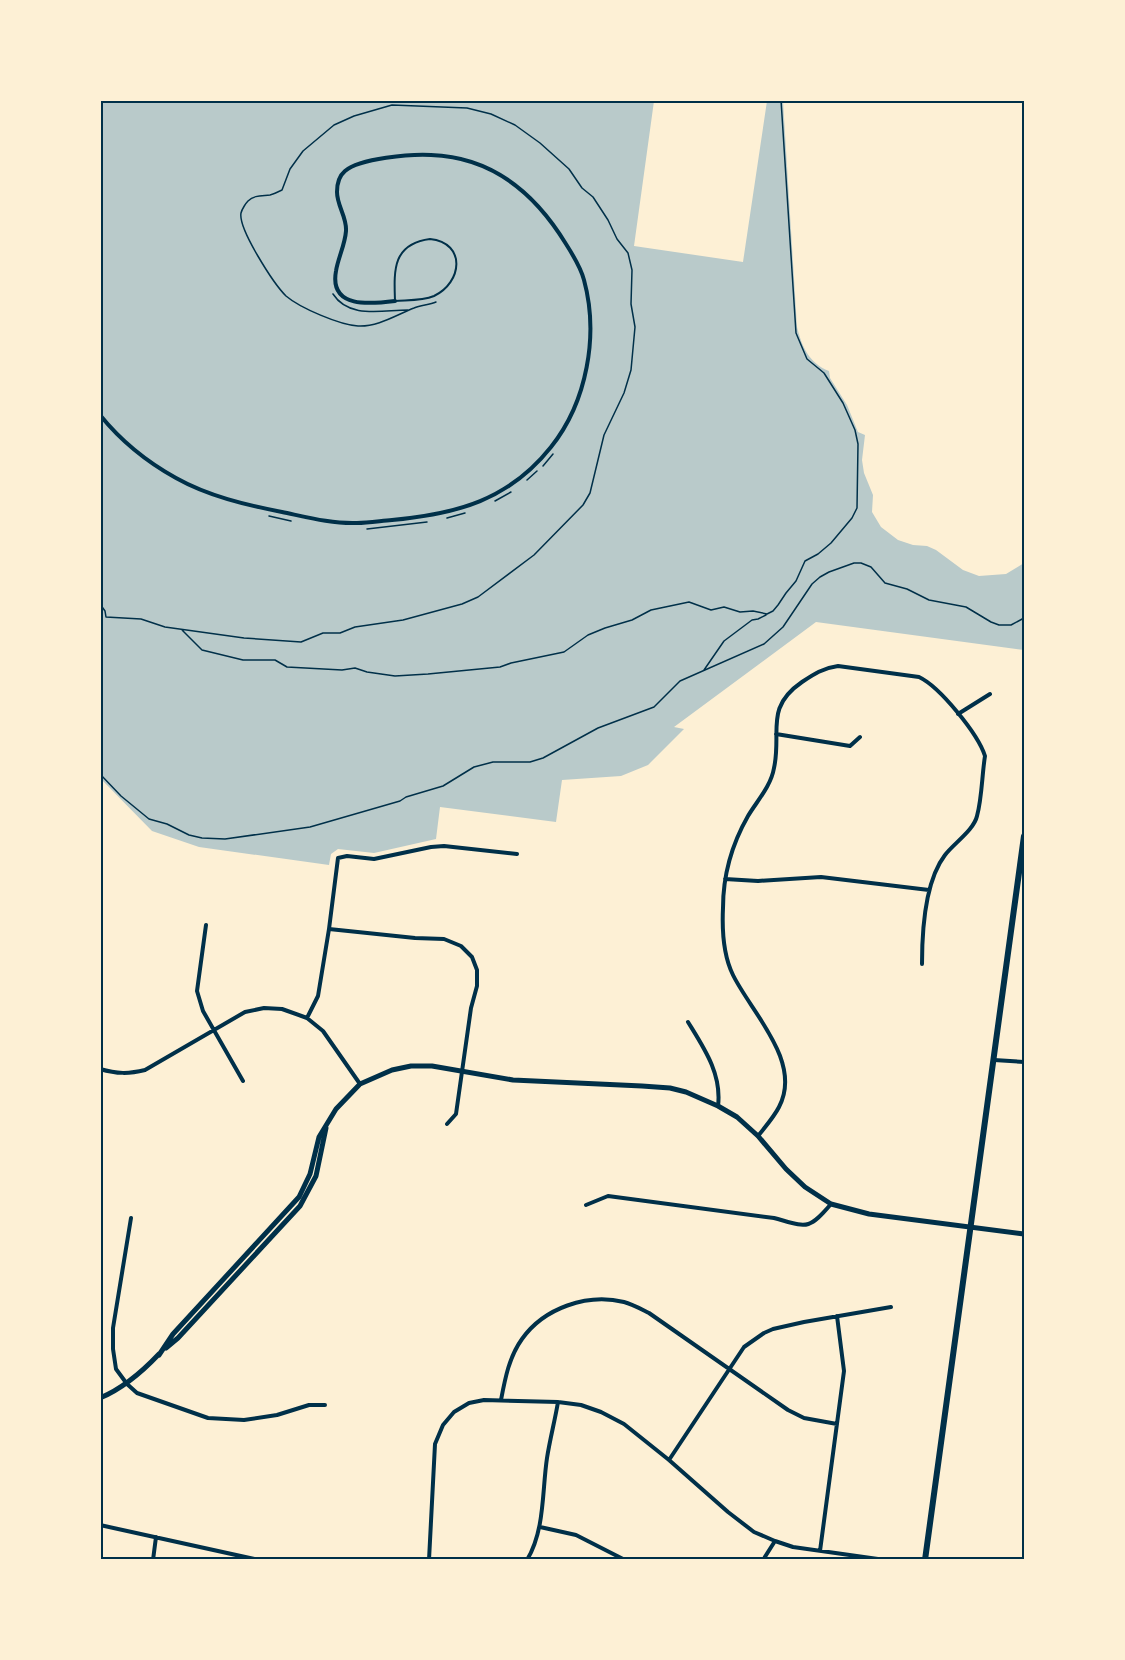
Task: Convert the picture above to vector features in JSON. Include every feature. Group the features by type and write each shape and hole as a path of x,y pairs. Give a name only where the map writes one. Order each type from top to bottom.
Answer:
{"main road":[{"path":"926,1560 1024,836"}],"street":[{"path":"100,415 145,459 179,480 218,496 258,507 328,521 356,524 422,518 456,510 490,498 520,480 541,460 561,435 575,406 585,372 590,333 588,300 583,277 560,234 543,211 506,177 478,163 453,156 406,155 356,165 345,171 338,180 337,192 346,229 336,272 335,284 338,292 354,302 370,304 395,301"},
{"path":"758,1136 780,1107 785,1082 784,1069 777,1046 732,973 724,943 725,879 729,860 741,830 773,776 779,708 782,700 792,689 827,667 838,666 919,677 928,682 958,714 982,746 985,756 977,818 945,854 937,867 929,890 922,964"},
{"path":"958,714 990,694"},
{"path":"776,734 850,746 860,736"},
{"path":"307,1018 318,996 330,929 338,858 347,856 374,860 444,846 517,854"},
{"path":"725,879 758,881 821,877 929,890"},
{"path":"206,925 197,991 203,1011 243,1081"},
{"path":"330,929 444,939 461,946 471,957 477,970 477,986 471,1008 456,1114 447,1124"},
{"path":"100,1069 112,1073 129,1074 145,1070 245,1012 264,1008 282,1008 307,1018 323,1031 360,1084"},
{"path":"688,1022 712,1062 717,1078 718,1106"},
{"path":"994,1060 1024,1062"},
{"path":"100,1398 127,1384 159,1355 173,1334 299,1197 310,1174 319,1137 336,1109 360,1084 392,1070 411,1066 432,1066 513,1080 669,1088 693,1094 737,1117 758,1136 805,1188 831,1204 869,1214 1024,1234"},
{"path":"586,1205 608,1196 808,1224 816,1222 831,1204"},
{"path":"131,1218 113,1328 116,1369 127,1384 137,1393 208,1418 244,1420 277,1415 309,1404 325,1405"},
{"path":"501,1400 508,1367 521,1340 541,1319 567,1305 595,1299 624,1302 649,1313 788,1410 804,1418 837,1424"},
{"path":"669,1460 744,1347 764,1333 773,1329 891,1307"},
{"path":"820,1551 844,1371 837,1316"},
{"path":"429,1560 435,1444 443,1425 454,1412 469,1403 484,1400 558,1402 581,1405 602,1412 624,1424 754,1532 793,1547 885,1560"},
{"path":"527,1560 534,1549 540,1527 547,1456 558,1402"},
{"path":"100,1525 259,1560"},
{"path":"540,1527 576,1535 625,1560"},
{"path":"153,1560 156,1537"},
{"path":"762,1560 775,1542"}],"lane":[{"path":"430,239 447,245 456,256 457,270 442,291 422,299 395,301 395,268 400,256 410,246 430,239"}],"path":[{"path":"703,671 724,641 752,620 767,614 778,605 796,581 805,561 831,543 852,519 857,508 858,444 855,430 843,403 824,373 807,359 796,333 781,100"},
{"path":"100,604 106,617 141,619 165,627 244,638 301,642 323,633 340,633 355,627 403,620 462,604 478,597 534,555 583,505 590,493 604,435 624,393 631,370 635,327 631,304 632,270 627,253 593,198 582,188 569,169 540,143 515,125 491,114 467,108 392,105 334,125 303,151 290,169 282,190 272,195 249,199 242,210 243,226 270,276 287,297 317,314 357,326 372,325 416,307 436,302 435,295"},
{"path":"330,288 340,304 350,309 362,312 411,310"},
{"path":"522,484 532,477 557,449"},
{"path":"492,502 513,491"},
{"path":"439,520 470,511"},
{"path":"266,515 297,522"},
{"path":"360,529 429,522"},
{"path":"100,774 121,796 149,819 167,824 189,835 225,839 310,827 435,789 474,767 493,762 530,762 543,758 598,728 654,707 680,681 764,644 783,627 812,584 830,572 854,563 871,567 885,583 929,600 966,607 999,625 1011,625 1024,618"},
{"path":"181,629 202,650 243,660 275,660 287,667 355,668 395,676 500,668 511,663 564,652 588,635 605,628 632,620 651,610 689,602 711,610 724,607 740,612 753,611 767,614"}],"shaded area":[{"path":"101,101 654,101 634,246 743,262 767,101 783,101 797,327 807,354 816,364 829,371 830,378 847,405 858,432 865,435 862,460 864,473 873,495 872,512 881,527 898,540 936,550 963,570 979,576 1006,574 1024,563 1024,650 816,622 674,727 684,729 648,765 621,776 562,780 556,822 440,807 436,839 374,853 338,849 331,854 329,865 199,847 152,831 101,779"}]}
